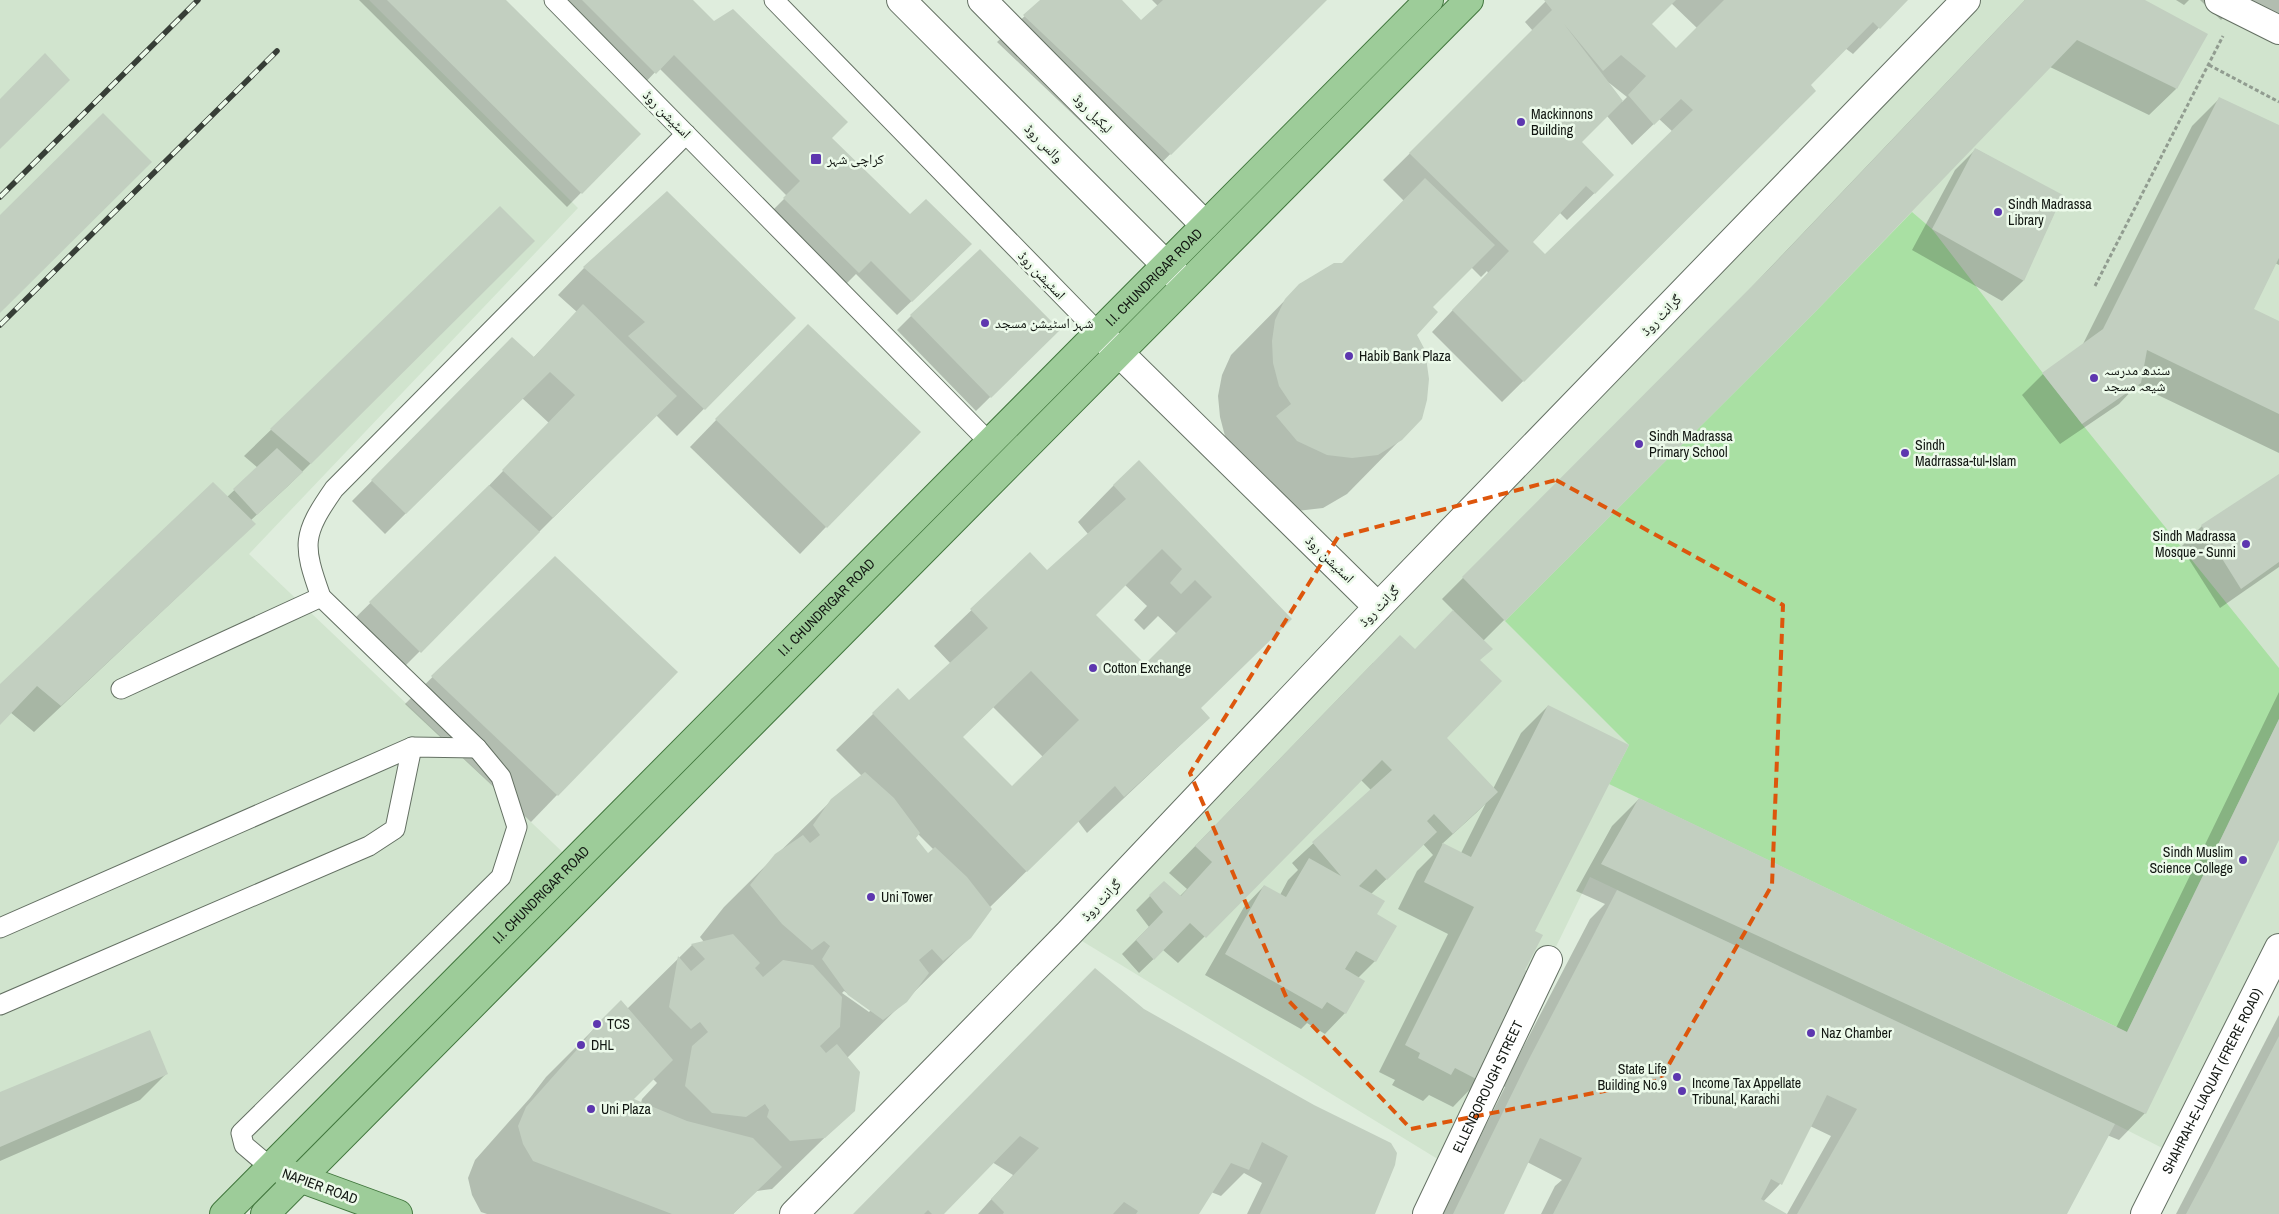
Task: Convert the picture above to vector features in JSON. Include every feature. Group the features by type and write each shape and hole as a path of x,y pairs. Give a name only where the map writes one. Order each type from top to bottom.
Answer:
{"main road":[{"name":"I.I. CHUNDRIGAR ROAD","path":"224,1214 1429,0"},
{"name":"I.I. CHUNDRIGAR ROAD","path":"265,1214 1469,0"},
{"name":"NAPIER ROAD","path":"270,1167 398,1214"}],"street":[{"name":"والس روڈ","path":"902,0 1187,285"},
{"name":"لیکیل روڈ","path":"982,0 1205,225"},
{"name":"گرانٹ روڈ","path":"794,1214 1069,933 1378,607 1966,0"},
{"path":"2228,4 2279,30"},
{"name":"اسٹیشن روڈ","path":"1099,333 1378,607"},
{"name":"SHAHRAH-E-LIAQUAT (FRERE ROAD)","path":"2145,1214 2279,948"},
{"name":"ELLENBOROUGH STREET","path":"1427,1214 1548,960"}],"lane":[{"name":"اسٹیشن روڈ","path":"554,0 990,443"},
{"name":"اسٹیشن روڈ","path":"774,0 1099,333"},
{"path":"270,1167 244,1145 241,1133 501,876 517,826 501,777 477,748 321,597 309,564 307,542 315,517 334,489 686,134"},
{"path":"121,689 321,597"},
{"path":"0,928 412,748 477,748"},
{"path":"0,1005 369,846 394,829 412,748"}],"path":[{"path":"2095,286 2209,64 2228,4"},
{"path":"2209,64 2279,102"}],"highlighted area":[{"path":"1556,480 1783,605 1772,885 1660,1080 1411,1129 1287,999 1190,773 1338,537"}],"shaded area":[{"path":"0,0 369,0 578,208 249,554 573,862 224,1214 0,1214"},
{"name":"Sindh Madrrassa-tul-Islam","path":"1967,0 2219,0 2279,30 2279,948 2176,1155 2115,1124 1590,877 1449,1166 1069,933"}],"green space":[{"path":"1912,212 1932,229 2082,424 2279,668 2279,719 2127,1032 1609,784 1629,745 1505,621 1817,310"}],"building":[{"path":"387,0 506,0 641,134 582,194"},
{"name":"کراچی شہر","path":"582,0 693,0 714,21 733,9 848,122 832,138 910,214 926,199 972,244 912,302 871,261 859,273 783,198 800,181 674,55 656,74"},
{"path":"1040,0 1122,0 1141,20 1163,0 1327,0 1171,155 1023,15"},
{"path":"1544,0 1676,0 1652,24 1676,48 1724,0 1908,0 1880,29 1873,22 1811,85 1816,91 1524,382 1452,310 1509,251 1409,153 1552,10","holes":["1564,24 1603,71 1621,55 1646,76 1628,95 1654,125 1681,99 1693,110 1545,254 1533,242 1586,186 1595,194 1614,175 1582,142 1623,101"]},
{"path":"2025,0 2145,0 2208,34 2177,89 2077,40 1817,310 1505,621 1462,577 1771,267"},
{"path":"45,53 70,80 0,149 0,99"},
{"path":"2219,97 2279,125 2279,258 2254,309 2279,321 2279,414 2147,350 2141,383 2082,424 2042,373 2103,329"},
{"path":"103,113 152,162 0,313 0,215"},
{"name":"Sindh Madrassa Library","path":"1975,148 2063,195 2024,281 1932,229"},
{"name":"Habib Bank Plaza","path":"1425,178 1495,245 1433,307 1438,312 1417,335 1425,350 1429,379 1427,400 1422,419 1402,440 1378,455 1352,458 1327,455 1297,441 1276,416 1291,404 1279,386 1273,363 1272,341 1275,320 1285,299 1299,284 1334,263 1342,263"},
{"path":"667,191 796,318 705,410 628,336 645,322 583,267"},
{"path":"500,206 535,241 311,464 270,429"},
{"name":"شہر اسٹیشن مسجد","path":"980,249 1060,330 991,398 910,315"},
{"path":"583,304 677,396 553,518 502,470 575,395 550,372 406,514 371,480 512,337 534,357"},
{"path":"808,324 921,432 827,528 715,419"},
{"path":"277,448 303,472 257,515 233,489"},
{"name":"Cotton Exchange","path":"1139,460 1292,619 1201,708 1210,718 1124,797 1115,786 1027,872 872,713 898,688 909,700 988,628 970,609 1030,552 1047,570 1126,499 1113,485","holes":["1162,549 1182,569 1170,583 1181,594 1195,580 1212,597 1145,664 1096,615","1031,671 1079,720 1012,786 963,737"]},
{"name":"Sindh Madrassa Mosque - Sunni","path":"2279,474 2279,562 2241,589 2201,525"},
{"path":"213,482 256,524 61,706 37,686 0,725 0,684"},
{"path":"489,485 540,532 421,653 369,602"},
{"path":"555,556 678,672 558,796 431,676"},
{"path":"1453,610 1493,649 1480,660 1502,681 1447,738 1498,792 1453,834 1434,814 1427,821 1437,832 1387,880 1376,869 1359,886 1385,901 1377,914 1397,926 1376,962 1356,951 1345,969 1365,981 1346,1014 1327,1002 1322,1009 1225,954 1264,885 1286,897 1309,858 1341,876 1312,842 1392,770 1382,760 1206,938 1190,923 1154,960 1136,940 1163,912 1149,895 1164,881 1181,896 1212,862 1195,846 1400,635 1415,649"},
{"path":"1548,705 1629,745 1535,931 1543,935 1525,970 1534,975 1480,1081 1455,1068 1451,1075 1418,1058 1420,1053 1405,1045 1474,907 1424,882 1443,843 1471,857"},
{"name":"Sindh Muslim Science College","path":"2279,719 2279,840 2146,1114 1601,864 1639,798 2127,1032"},
{"name":"Uni Tower","path":"865,772 894,798 920,833 916,838 928,853 935,847 967,877 992,909 971,938 943,961 932,949 919,960 929,973 907,1002 883,1020 848,995 822,959 830,946 824,941 812,950 782,924 750,885 775,854 803,835 810,843 820,835 813,825 831,799"},
{"path":"1617,890 2115,1124 2067,1214 1797,1214 1857,1109 1827,1095 1782,1185 1771,1179 1761,1199 1787,1214 1553,1214 1582,1158 1540,1138 1504,1214 1453,1214 1529,1059"},
{"path":"733,934 760,963 755,968 763,977 783,960 813,965 842,997 840,1027 820,1046 826,1053 837,1044 860,1072 855,1111 825,1138 790,1141 767,1117 769,1110 765,1104 746,1117 712,1113 685,1086 692,1046 708,1032 700,1022 691,1029 669,1007 678,956 691,971 705,959 691,944"},
{"path":"1095,968 1144,1009 1314,1105 1391,1143 1397,1153 1395,1165 1375,1214 1260,1214 1288,1156 1262,1142 1249,1170 1231,1163 1199,1214 1136,1214 1138,1211 1124,1202 1113,1214 1003,1214 1004,1212 991,1199 1039,1148 1020,1136 944,1214 932,1214 928,1210 924,1214 853,1214"},
{"name":"Uni Plaza","path":"621,1000 673,1060 634,1099 687,1121 753,1138 782,1167 733,1214 672,1214 533,1161 523,1144 518,1126 526,1107 597,1024"},
{"path":"150,1030 168,1074 0,1147 0,1092"},
{"path":"2279,1036 2279,1214 2186,1214 2209,1171"}],"railway":[{"path":"0,197 198,0"},
{"path":"0,325 277,51"}],"place":[{"name":"Mackinnons Building","path":"1521,122"},
{"name":"کراچی شہر","path":"816,159"},
{"name":"Sindh Madrassa Library","path":"1998,212"},
{"name":"شہر اسٹیشن مسجد","path":"985,323"},
{"name":"Habib Bank Plaza","path":"1349,356"},
{"name":"سندھ مدرسہ شیعہ مسجد","path":"2094,378"},
{"name":"Sindh Madrassa Primary School","path":"1639,444"},
{"name":"Sindh Madrrassa-tul-Islam","path":"1905,453"},
{"name":"Sindh Madrassa Mosque - Sunni","path":"2246,544"},
{"name":"Cotton Exchange","path":"1093,668"},
{"name":"Sindh Muslim Science College","path":"2243,860"},
{"name":"Uni Tower","path":"871,897"},
{"name":"TCS","path":"597,1024"},
{"name":"Naz Chamber","path":"1811,1033"},
{"name":"DHL","path":"581,1045"},
{"name":"State Life Building No.9","path":"1677,1077"},
{"name":"Income Tax Appellate Tribunal, Karachi","path":"1682,1091"},
{"name":"Uni Plaza","path":"591,1109"}]}
